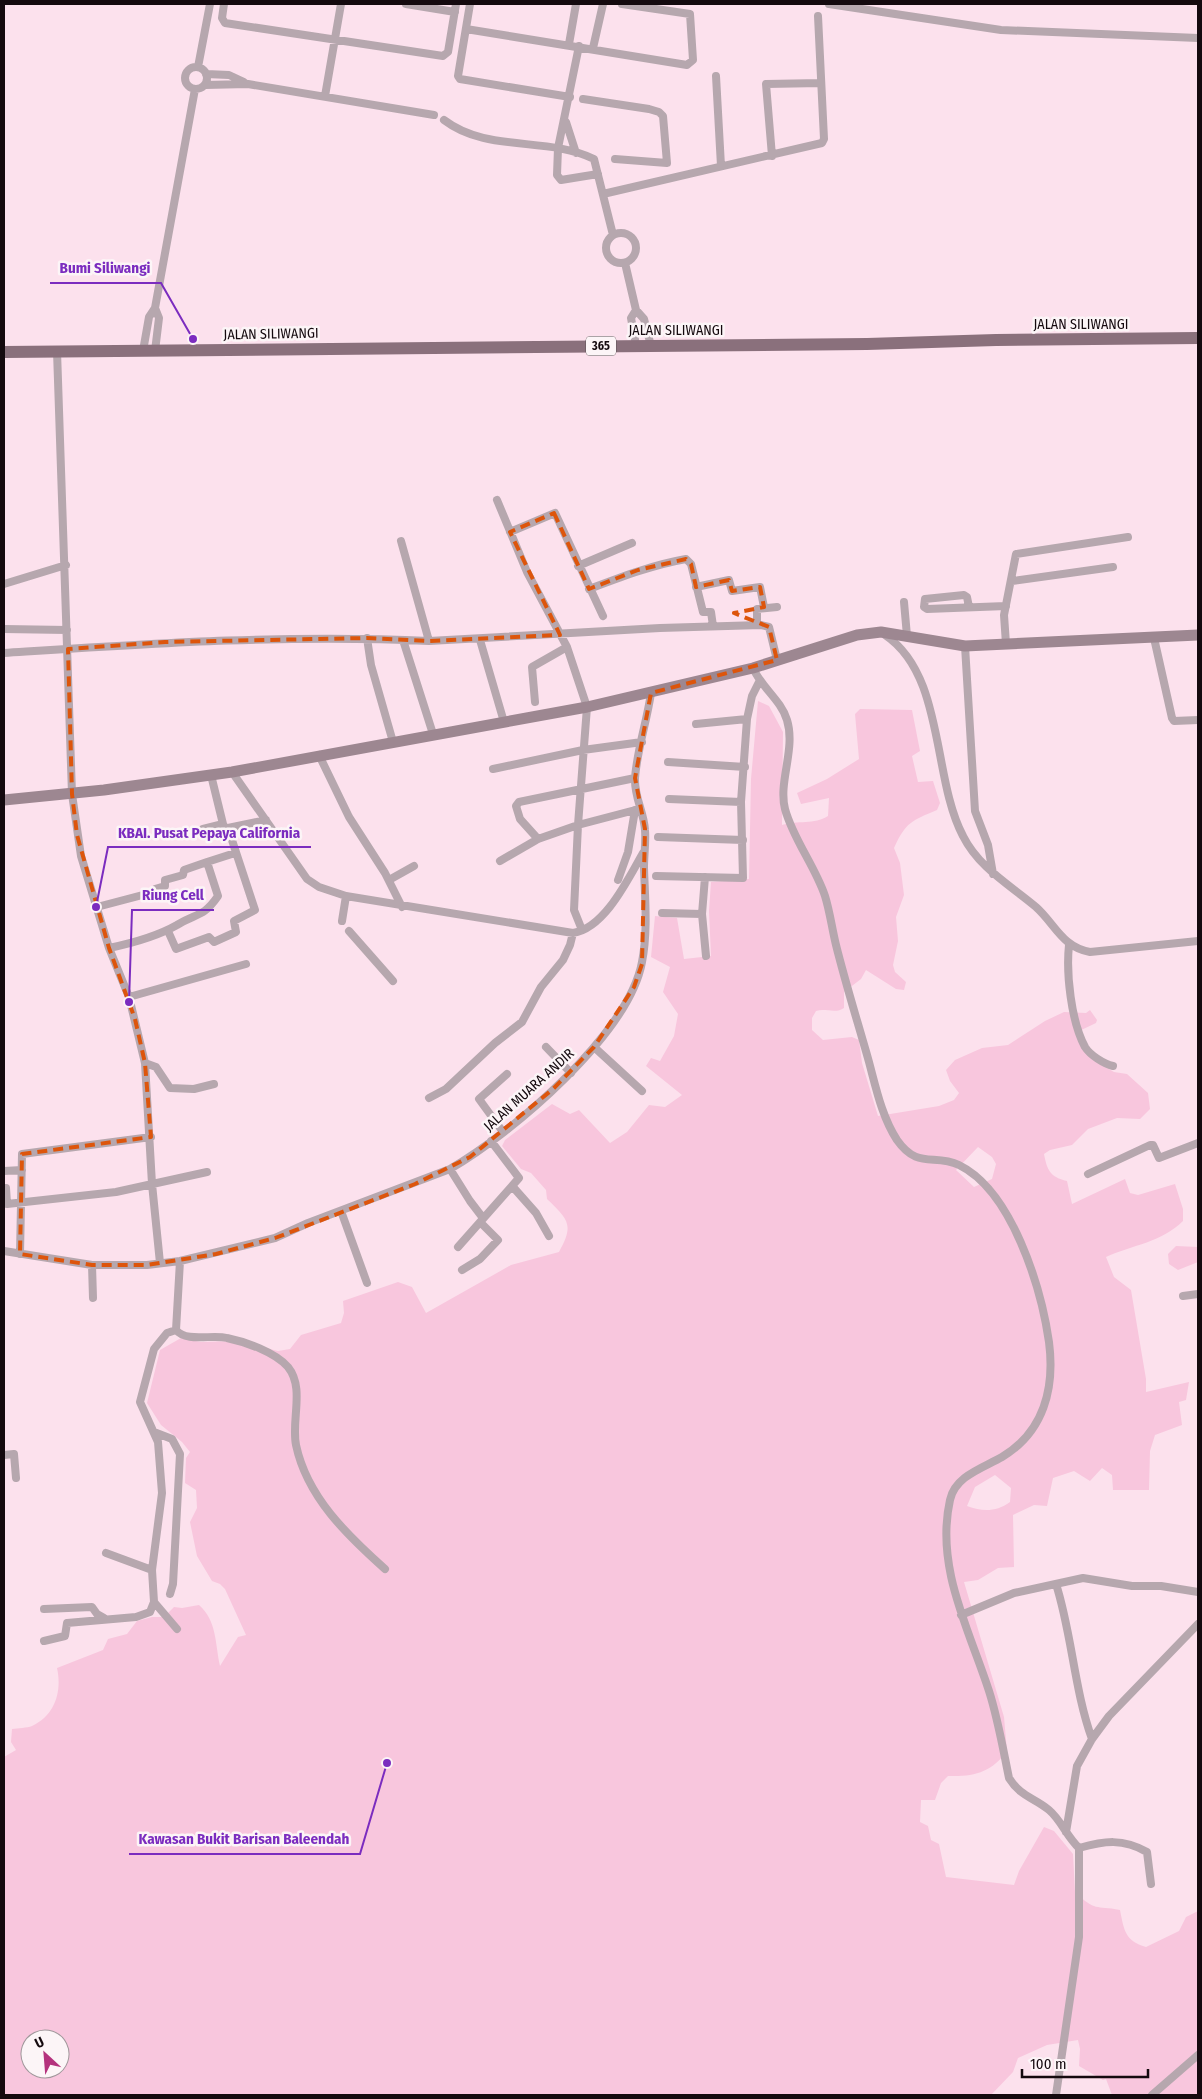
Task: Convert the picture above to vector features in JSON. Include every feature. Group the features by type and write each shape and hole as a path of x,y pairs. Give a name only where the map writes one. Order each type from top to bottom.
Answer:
{"main road":[{"name":"JALAN SILIWANGI","path":"4,352 651,346 1198,338"},
{"path":"4,800 72,794 232,772 587,707 753,668 857,635 881,632 965,646 1198,635"}],"street":[{"path":"198,67 210,4"},
{"path":"224,4 222,18 225,23 443,56 448,52 456,8 406,4"},
{"path":"325,96 341,4"},
{"path":"470,4 458,76 461,80 570,97"},
{"path":"570,44 576,4"},
{"path":"593,48 603,4"},
{"path":"466,29 570,44 687,65 692,60 690,14 622,4"},
{"path":"829,4 1001,30 1198,38"},
{"path":"603,194 822,143 824,139 818,16"},
{"path":"579,46 566,120 558,148 557,175 559,180 598,174"},
{"path":"198,67 206,74 229,75 248,84"},
{"path":"195,89 188,85 186,74 191,69 198,67"},
{"path":"205,85 206,74"},
{"path":"716,76 721,166"},
{"path":"772,156 766,84 821,83"},
{"path":"195,89 205,85 248,84 434,115"},
{"path":"149,351 149,318 155,308 195,89"},
{"path":"583,99 659,112 664,121 669,180"},
{"path":"444,120 467,134 558,148 594,159 613,235"},
{"path":"566,120 576,153"},
{"path":"615,159 667,163"},
{"path":"626,234 635,244 635,254 625,263 615,262 606,253 606,243 613,235 626,234"},
{"path":"625,263 636,310 644,319 651,346"},
{"path":"149,351 159,318 155,308"},
{"path":"636,310 631,318 636,345"},
{"path":"57,351 66,565 72,794 81,856 109,948 129,997 145,1063 152,1184 160,1263"},
{"path":"497,500 527,572 567,647 587,707 579,789 574,910 582,930"},
{"path":"510,532 555,513 578,566 603,616"},
{"path":"1006,644 1004,614 1016,554 1128,537"},
{"path":"401,541 429,641"},
{"path":"578,566 632,543"},
{"path":"589,589 638,570 646,570 686,559 691,564 703,612 711,612 713,626"},
{"path":"4,584 66,565"},
{"path":"1012,581 1114,566"},
{"path":"696,587 729,580 732,591 760,587 764,607"},
{"path":"969,607 967,597 964,596 925,599 924,607 927,609 1006,606"},
{"path":"904,602 907,636"},
{"path":"758,625 757,609 764,607 777,608"},
{"path":"4,653 165,642 367,638 429,641 480,640 560,634 758,625 769,627 777,660"},
{"path":"4,629 67,630"},
{"path":"881,632 900,647 916,670 938,737 952,813 970,849 993,874 1036,907 1069,945 1090,952 1198,941"},
{"path":"367,638 371,666 393,742"},
{"path":"1154,638 1172,718 1174,721 1198,720"},
{"path":"403,640 409,666 433,734"},
{"path":"480,640 504,722"},
{"path":"965,646 975,811 988,845 993,874"},
{"path":"535,702 532,667 567,647"},
{"path":"753,668 759,682 775,700 786,717 790,731 784,805 826,898 832,929 877,1092 891,1129 910,1155 929,1161 946,1161 958,1165 977,1177 1004,1212 1022,1242 1032,1270 1048,1340 1051,1376 1047,1404 1030,1436 1006,1455 961,1480 950,1497 946,1536 952,1584 961,1615 990,1693 1009,1778 1026,1797 1050,1811 1071,1841 1079,1848 1079,1937 1056,2095"},
{"path":"656,876 743,878 741,802 747,719 752,696 759,682"},
{"name":"JALAN MUARA ANDIR","path":"4,1251 92,1265 180,1261 275,1238 308,1223 450,1169 470,1157 503,1132 571,1073 610,1028 634,986 642,964 645,941 645,829 637,810 635,778 651,693"},
{"path":"696,724 747,719"},
{"path":"493,769 583,750 642,742"},
{"path":"319,755 349,817 389,880 402,907"},
{"path":"668,762 745,767"},
{"path":"232,772 307,879 319,887 346,896 402,907 465,914 573,933 582,930 606,912 644,852"},
{"path":"168,930 176,949 209,936 214,942 236,932 234,921 255,910 225,826 211,775"},
{"path":"538,839 520,820 517,804 635,778"},
{"path":"669,799 741,802"},
{"path":"500,860 538,839 578,825 637,810 628,852 618,880"},
{"path":"203,829 266,820"},
{"path":"658,837 742,840"},
{"path":"97,907 154,892 155,889 165,886 165,880 183,875 184,870 235,854"},
{"path":"109,948 168,930 177,924 199,916 217,897 207,862"},
{"path":"389,880 414,866"},
{"path":"705,877 702,914 706,956"},
{"path":"342,921 346,896"},
{"path":"662,913 702,914"},
{"path":"349,931 393,981"},
{"path":"429,1098 446,1089 495,1043 522,1022 541,987 563,960 570,946 573,933"},
{"path":"1069,945 1069,981 1078,1028 1085,1047 1091,1054 1113,1066"},
{"path":"129,997 246,964"},
{"path":"546,1047 571,1073"},
{"path":"594,1047 642,1092"},
{"path":"145,1063 156,1067 170,1088 194,1089 214,1084"},
{"path":"503,1132 479,1099 507,1074"},
{"path":"20,1254 22,1157 24,1153 150,1137"},
{"path":"458,1247 513,1187 518,1176 491,1141"},
{"path":"1088,1174 1150,1145 1153,1145 1159,1158 1198,1143"},
{"path":"450,1169 482,1220 498,1240 480,1259 462,1270"},
{"path":"4,1171 22,1170"},
{"path":"6,1188 6,1204 22,1203 116,1192 207,1172"},
{"path":"513,1187 536,1213 549,1236"},
{"path":"341,1211 366,1283"},
{"path":"176,1330 180,1261"},
{"path":"92,1265 93,1298"},
{"path":"1183,1296 1198,1294"},
{"path":"44,1640 65,1636 67,1623 104,1618 136,1617 150,1612 154,1602 152,1570 162,1493 158,1442 141,1410 141,1396 154,1349 167,1333 176,1330"},
{"path":"176,1330 186,1337 227,1338 267,1353 285,1364 295,1382 296,1444 299,1456 313,1487 334,1520 349,1537 385,1569"},
{"path":"154,1432 172,1439 180,1454 173,1584 170,1594"},
{"path":"4,1455 14,1454 16,1478"},
{"path":"106,1553 152,1570"},
{"path":"961,1615 1014,1592 1083,1578 1132,1586 1161,1586 1198,1592"},
{"path":"1056,1584 1065,1615 1066,1629 1075,1662 1084,1715 1092,1739"},
{"path":"154,1602 177,1629"},
{"path":"44,1609 90,1607 104,1618"},
{"path":"1066,1832 1077,1766 1092,1739 1109,1716 1198,1624"},
{"path":"1079,1848 1107,1840 1124,1842 1138,1847 1147,1852 1151,1884"},
{"path":"1152,2095 1198,2054"}],"highlighted area":[{"path":"554,513 589,589 638,570 686,559 691,564 696,587 729,580 732,591 760,587 764,607 734,613 769,627 777,660 651,693 635,778 645,829 642,964 634,987 594,1047 553,1089 470,1157 415,1184 275,1238 216,1254 147,1265 92,1265 20,1254 22,1154 151,1137 145,1063 135,1019 109,948 77,835 72,794 68,649 165,642 367,638 429,641 560,635 510,532"}],"shaded area":[{"path":"758,701 769,706 783,732 782,825 823,819 828,816 829,798 801,804 797,793 827,779 859,759 855,714 860,709 912,710 920,751 912,756 918,782 933,781 940,803 937,810 910,823 894,848 900,863 904,895 896,917 898,941 893,965 895,972 906,982 904,990 896,989 866,970 861,979 844,992 844,1008 838,1011 816,1011 812,1018 812,1030 823,1040 852,1037 859,1040 862,1063 878,1116 939,1106 954,1100 959,1093 950,1081 946,1070 955,1060 982,1048 1008,1045 1045,1021 1064,1012 1086,1013 1090,1010 1097,1020 1096,1023 1075,1033 1083,1050 1095,1061 1114,1072 1127,1074 1148,1093 1150,1109 1140,1119 1117,1118 1088,1129 1072,1145 1050,1150 1044,1154 1050,1172 1067,1181 1072,1204 1125,1179 1130,1193 1138,1195 1175,1184 1183,1209 1183,1221 1166,1234 1106,1257 1114,1277 1131,1290 1146,1379 1146,1392 1189,1382 1186,1400 1179,1402 1182,1425 1155,1435 1150,1451 1149,1490 1113,1490 1112,1475 1102,1468 1090,1481 1074,1471 1053,1478 1047,1506 1034,1505 1013,1515 1014,1567 998,1568 978,1580 964,1582 1004,1717 1007,1751 995,1764 982,1772 948,1776 941,1783 935,1800 921,1800 920,1822 928,1826 931,1840 939,1844 946,1877 1014,1885 1019,1871 1044,1827 1054,1831 1073,1854 1075,1892 1092,1905 1120,1910 1127,1934 1139,1945 1146,1947 1179,1931 1186,1917 1198,1911 1198,2095 1112,2095 1106,2079 1103,2080 1079,2066 1080,2049 1078,2040 1047,2045 1018,2058 1013,2072 991,2095 4,2095 4,1757 16,1750 11,1742 12,1729 32,1726 52,1709 59,1685 57,1668 103,1650 108,1639 127,1634 137,1621 152,1617 164,1617 174,1607 182,1608 199,1605 205,1611 212,1625 220,1666 238,1637 246,1635 225,1589 220,1584 212,1581 197,1556 190,1522 197,1508 196,1490 185,1483 186,1458 190,1452 182,1442 161,1425 147,1403 160,1350 181,1338 201,1342 236,1341 278,1351 290,1349 301,1335 341,1323 344,1313 343,1301 398,1282 412,1287 426,1313 511,1265 559,1252 567,1235 567,1223 560,1212 547,1199 546,1190 531,1173 521,1169 502,1146 505,1140 552,1104 570,1114 579,1110 610,1143 627,1132 649,1105 665,1107 682,1095 646,1066 651,1058 660,1061 674,1036 678,1014 663,992 670,967 651,957 655,916 677,918 684,959 711,956 709,911 711,882 749,879 751,779","holes":["978,1147 992,1157 996,1164 992,1179 974,1187 956,1170","995,1475 1011,1488 1010,1502 1000,1508 989,1510 967,1506 975,1487"]},
{"path":"1176,1246 1198,1247 1198,1262 1178,1270 1169,1264 1168,1254"}],"place":[{"name":"Bumi Siliwangi","path":"193,339"},
{"name":"KBAI. Pusat Pepaya California","path":"96,907"},
{"name":"Riung Cell","path":"129,1002"},
{"name":"Kawasan Bukit Barisan Baleendah","path":"387,1763"}]}
